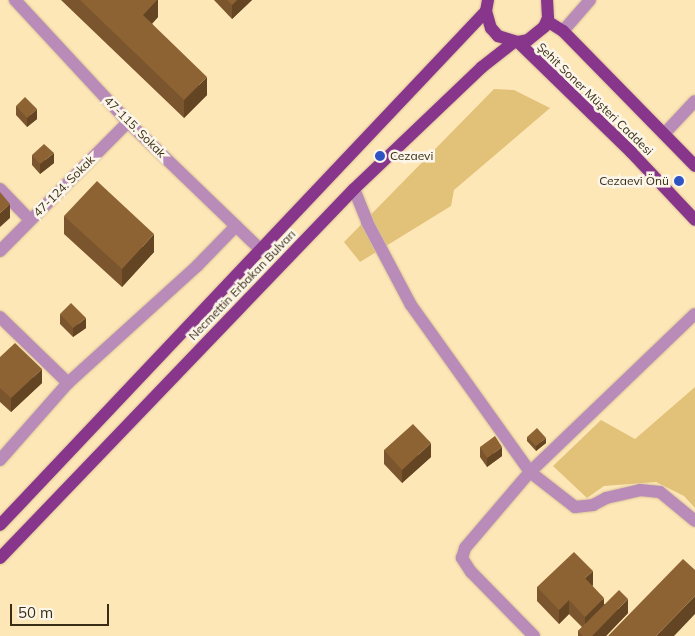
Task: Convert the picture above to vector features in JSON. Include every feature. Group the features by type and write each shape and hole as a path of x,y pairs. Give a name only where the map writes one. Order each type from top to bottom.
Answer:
{"main road":[{"name":"Necmettin Erbakan Bulvarı","path":"0,558 354,189 482,66 516,42 538,35 547,11 557,0"},
{"name":"Necmettin Erbakan Bulvarı","path":"485,5 491,28 498,36 516,42"},
{"name":"Necmettin Erbakan Bulvarı","path":"0,525 260,249 485,5"},
{"name":"Şehit Soner Müşteri Caddesi","path":"547,11 563,31 695,166"},
{"name":"Şehit Soner Müşteri Caddesi","path":"516,42 631,152 695,220"}],"street":[{"name":"47-115. Sokak","path":"16,0 128,122 260,249"},
{"path":"563,31 590,0"},
{"path":"664,134 695,101"},
{"name":"47-124. Sokak","path":"0,251 128,122"},
{"path":"0,189 30,220"},
{"path":"354,189 367,222 412,305 530,472 575,507 593,505 606,498 640,490 660,492 695,521"},
{"path":"0,460 68,382 197,266 236,226"},
{"path":"534,636 462,558 464,548 530,472 695,314"},
{"path":"0,317 68,382"}],"shaded area":[{"path":"494,89 514,90 550,108 454,190 451,206 360,262 344,242"},
{"path":"695,387 695,508 684,496 656,482 604,486 587,498 553,466 601,420 635,439"}],"building":[{"path":"80,0 157,0 143,15 207,77 184,100"},
{"path":"227,0 237,0 232,5"},
{"path":"25,97 37,109 27,118 16,106"},
{"path":"44,144 54,153 40,164 32,155"},
{"path":"97,181 154,234 122,269 64,216"},
{"path":"0,192 10,204 0,213"},
{"path":"71,303 86,318 73,328 60,314"},
{"path":"15,343 42,369 11,398 0,388 0,357"},
{"path":"413,424 431,443 402,470 384,450"},
{"path":"537,428 546,438 536,446 527,437"},
{"path":"495,436 502,447 487,458 480,447"},
{"path":"574,552 593,571 585,578 604,598 585,617 569,600 559,610 537,587"},
{"path":"683,559 695,570 695,596 656,636 608,636"},
{"path":"619,590 628,599 592,636 583,636 578,631"}],"place":[{"name":"Cezaevi","path":"380,156"},
{"name":"Cezaevi Önü","path":"679,181"}]}
